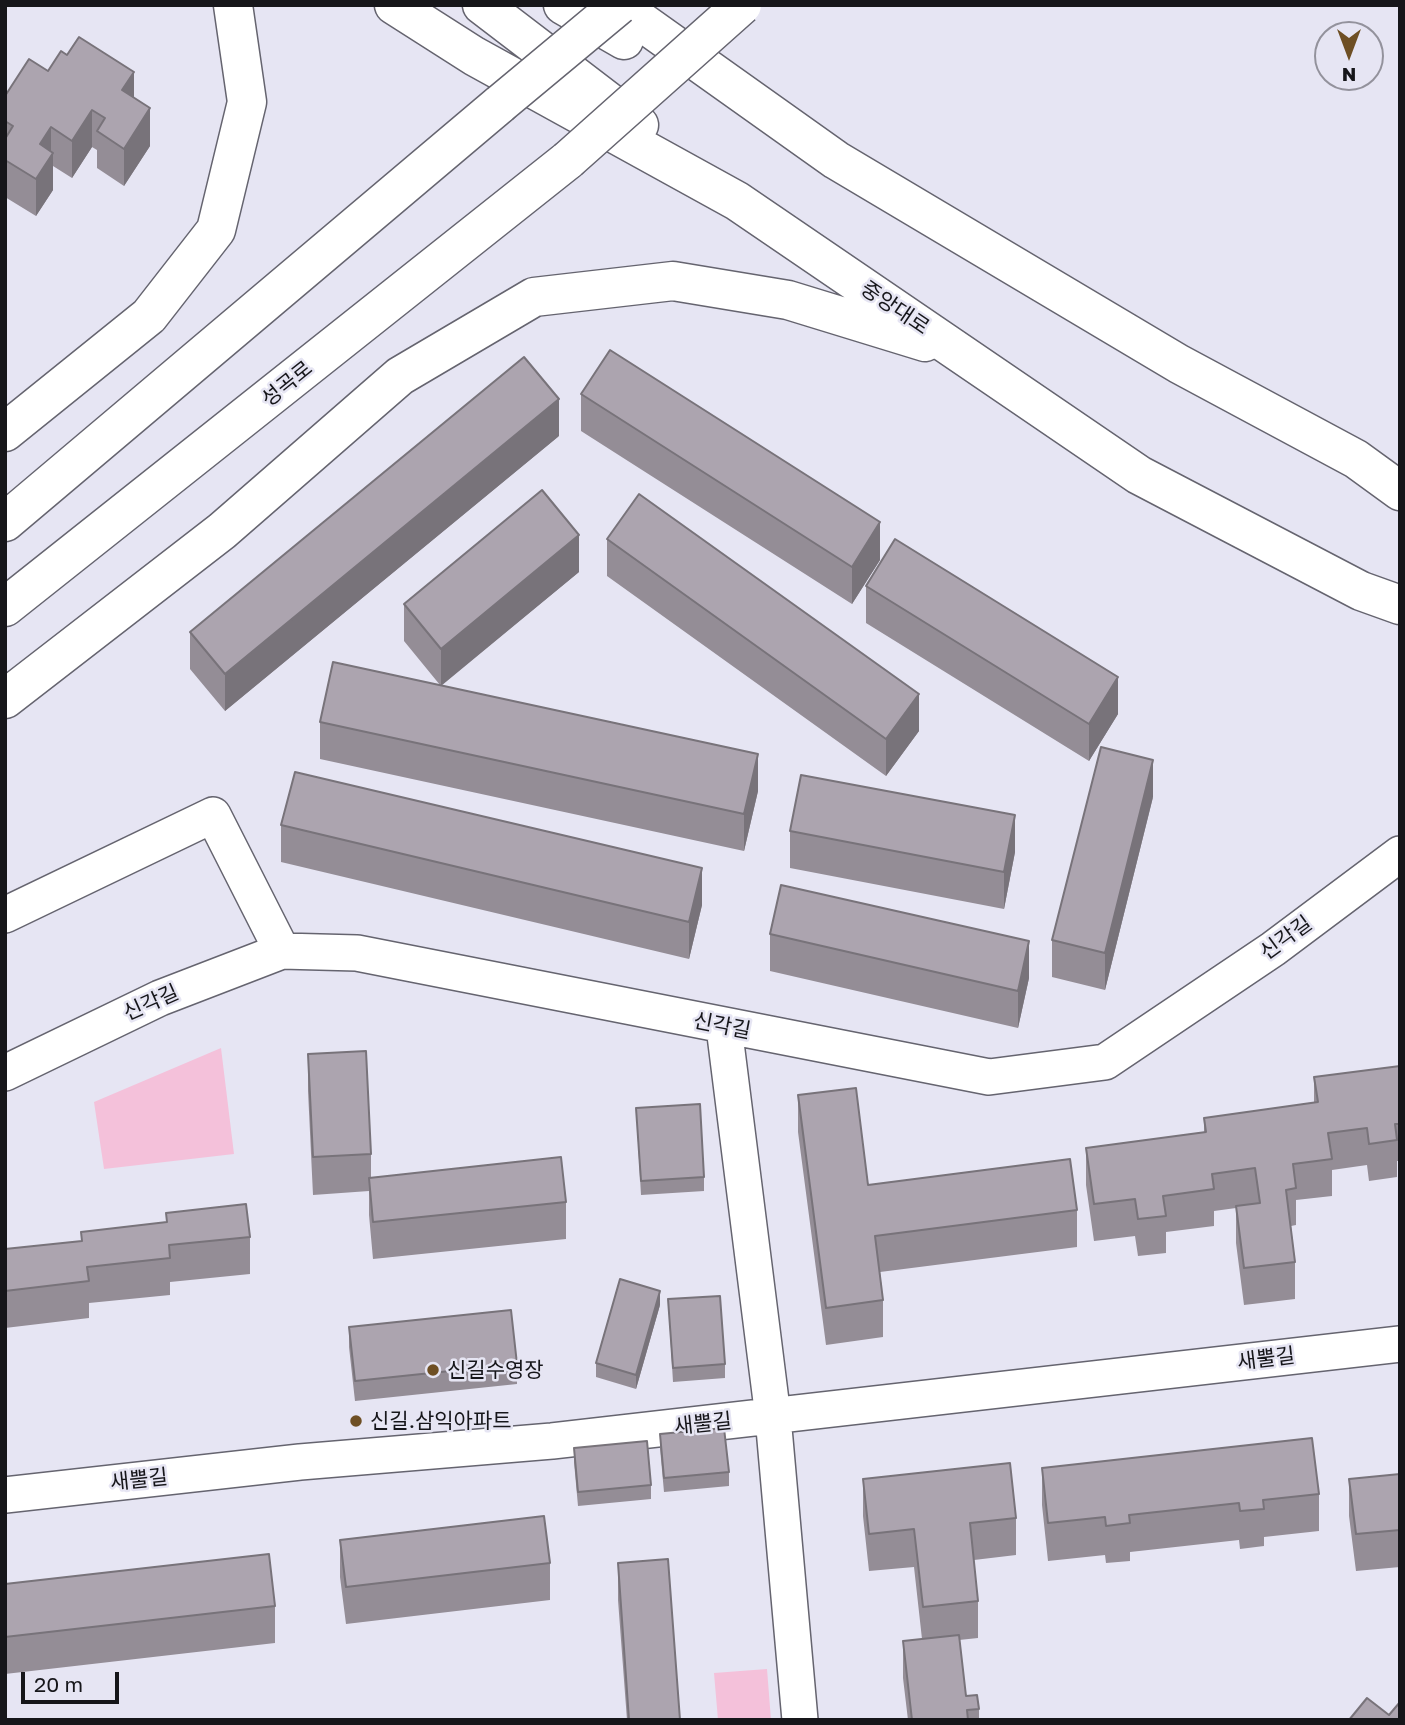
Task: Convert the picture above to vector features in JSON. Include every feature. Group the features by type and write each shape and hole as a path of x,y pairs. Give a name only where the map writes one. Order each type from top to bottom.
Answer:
{"main road":[{"path":"5,432 149,316 216,230 247,102 233,5"},
{"name":"중앙대로","path":"394,5 474,56 737,201 1139,475 1361,591 1400,605"},
{"path":"482,5 737,201"},
{"path":"563,5 836,160 1179,364 1356,459 1400,492"},
{"path":"500,104 514,65 583,5"},
{"path":"5,522 618,5 836,160"},
{"name":"성곡로","path":"5,607 568,160 742,5"},
{"path":"5,699 222,531 400,376 534,297 673,281 788,300 962,354"},
{"path":"1356,459 1400,466"}],"street":[{"path":"5,915 213,815 282,951"},
{"name":"신각길","path":"5,1073 159,998 282,951 357,953 989,1077 1105,1062 1273,948 1400,854"},
{"path":"724,1027 773,1417 800,1720"},
{"name":"새뿔길","path":"5,1495 300,1462 552,1441 1400,1344"}],"shaded area":[{"path":"221,1048 234,1154 104,1169 94,1102"},
{"path":"767,1669 771,1720 718,1720 714,1673"}],"building":[{"path":"79,37 134,72 122,90 150,108 124,149 97,131 105,118 92,110 72,141 51,127 40,144 53,153 36,179 5,160 5,139 13,126 5,121 5,96 29,59 48,71 61,51 67,55"},
{"path":"610,350 880,522 852,567 581,394"},
{"path":"524,357 559,399 225,674 190,632"},
{"path":"542,490 579,535 441,649 404,604"},
{"path":"639,494 919,694 886,739 607,539"},
{"path":"895,539 1118,677 1089,724 866,586"},
{"path":"333,662 758,754 744,814 320,722"},
{"path":"1101,747 1153,760 1105,953 1052,940"},
{"path":"295,772 702,868 689,922 281,825"},
{"path":"801,775 1015,815 1004,872 790,831"},
{"path":"781,885 1029,941 1018,991 770,934"},
{"path":"366,1051 371,1154 313,1157 308,1054"},
{"path":"1400,1066 1400,1124 1395,1124 1397,1140 1369,1144 1367,1128 1328,1133 1332,1159 1293,1164 1296,1188 1286,1190 1295,1262 1244,1268 1236,1206 1260,1203 1255,1168 1212,1174 1214,1189 1163,1196 1166,1216 1138,1219 1135,1199 1094,1204 1086,1148 1206,1132 1204,1118 1318,1102 1314,1077"},
{"path":"856,1088 868,1185 1070,1159 1077,1210 875,1236 883,1300 826,1308 798,1095"},
{"path":"700,1104 704,1177 641,1181 636,1108"},
{"path":"561,1157 566,1202 373,1222 369,1178"},
{"path":"246,1204 250,1237 169,1245 170,1258 87,1267 89,1281 5,1291 5,1249 82,1241 81,1232 167,1222 166,1213"},
{"path":"620,1279 660,1291 636,1375 596,1363"},
{"path":"720,1296 725,1364 673,1368 668,1299"},
{"path":"511,1310 517,1364 355,1381 349,1327"},
{"path":"724,1428 729,1472 664,1478 660,1434"},
{"path":"1312,1438 1319,1494 1263,1500 1264,1509 1240,1511 1239,1503 1129,1515 1130,1523 1106,1526 1105,1517 1048,1523 1042,1468"},
{"path":"647,1441 651,1485 578,1492 574,1448"},
{"path":"1010,1463 1016,1518 970,1523 978,1601 923,1607 914,1529 869,1534 863,1479"},
{"path":"1400,1474 1400,1530 1356,1534 1349,1479"},
{"path":"544,1516 550,1563 346,1587 340,1540"},
{"path":"269,1554 275,1606 5,1637 5,1584"},
{"path":"668,1559 680,1720 629,1720 618,1563"},
{"path":"959,1635 966,1696 977,1695 979,1709 967,1710 968,1720 912,1720 903,1641"},
{"path":"1367,1698 1389,1715 1400,1702 1400,1720 1349,1720"}],"place":[{"name":"신길수영장","path":"433,1370"},
{"name":"신길.삼익아파트","path":"356,1421"}]}
